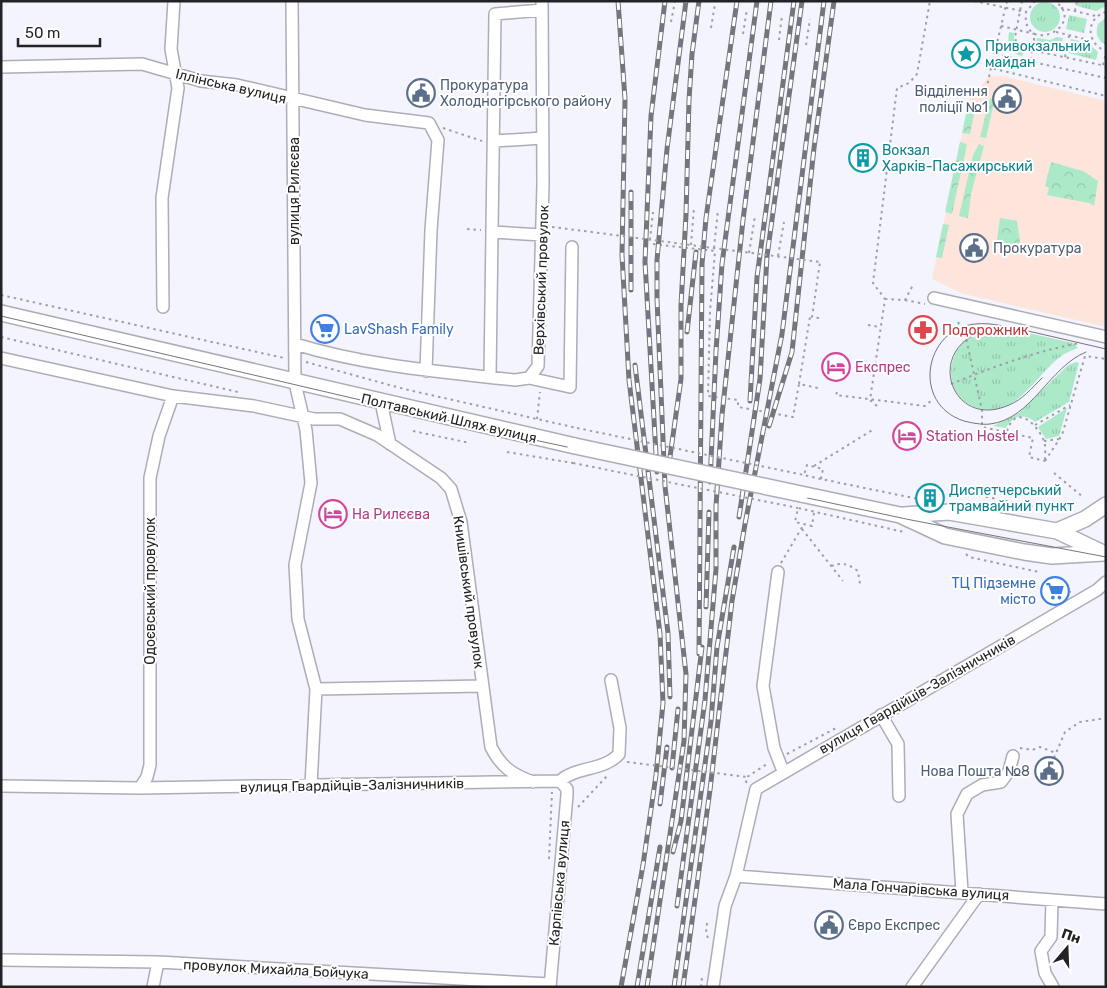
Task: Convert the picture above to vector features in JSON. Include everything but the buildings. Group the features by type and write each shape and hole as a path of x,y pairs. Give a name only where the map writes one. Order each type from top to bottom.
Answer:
{"main road":[{"name":"Полтавський Шлях вулиця","path":"1,313 575,446 799,501 900,515 949,512 1057,531 1105,554"},
{"path":"1057,531 1085,519 1106,505"},
{"name":"Полтавський Шлях вулиця","path":"900,515 945,536 1042,555 1105,554"}],"street":[{"path":"163,307 162,198 178,88 171,49 174,1"},
{"name":"вулиця Рилєєва","path":"292,1 295,381 306,430 311,483 295,565 298,619 316,689 311,785"},
{"path":"490,377 493,232 489,141 495,14 542,6"},
{"name":"Верхівський провулок","path":"529,378 538,366 542,230 542,6"},
{"name":"Іллінська вулиця","path":"1,67 142,64 201,81 237,85 294,100 365,115 429,123 438,140 431,230 426,371"},
{"path":"489,141 543,138"},
{"path":"493,232 542,230"},
{"path":"295,344 330,354 426,371 516,380 529,378 570,387 572,247"},
{"path":"1106,332 935,295 1106,337"},
{"name":"Книшівський провулок","path":"1,358 173,396 254,406 303,418 340,419 377,435 441,478 451,489 461,522 491,747 499,762 515,776 533,782"},
{"name":"Одоєвський провулок","path":"140,788 147,777 150,765 150,478 159,436 173,396"},
{"path":"381,402 390,444"},
{"path":"778,572 763,686 774,748 784,771"},
{"name":"вулиця Гвардійців-Залізничників","path":"713,987 725,906 736,876 756,789 1105,585"},
{"path":"611,680 620,746 619,754 614,760"},
{"path":"316,689 483,686"},
{"path":"881,715 898,744 898,796"},
{"path":"962,892 957,814 967,794 982,785 1001,782 1014,756"},
{"name":"вулиця Гвардійців-Залізничників","path":"1,786 140,788 560,781 576,771 614,760"},
{"name":"Карпівська вулиця","path":"550,985 567,795 567,789 560,781"},
{"name":"Мала Гончарівська вулиця","path":"736,876 1106,904"},
{"path":"912,987 979,894"},
{"path":"1052,900 1051,937 1041,951 1045,973 1053,987"},
{"name":"провулок Михайла Бойчука","path":"1,960 158,962 550,985"},
{"path":"153,987 158,962"}],"path":[{"path":"671,22 675,1"},
{"path":"870,400 885,299 873,283 897,88 909,83 917,74 930,1"},
{"path":"974,1 1026,12"},
{"path":"983,88 988,82 1007,1"},
{"path":"1022,1 1015,41 1017,47 1105,66 1106,52 1093,41 1056,32"},
{"path":"1030,61 1035,34 1027,24 1026,12 1035,1"},
{"path":"1054,1 1061,8 1097,16"},
{"path":"1075,11 1077,1"},
{"path":"711,28 715,4"},
{"path":"1001,26 1046,36 1056,32 1063,23 1061,8"},
{"path":"743,34 747,9"},
{"path":"1093,41 1091,25 1097,16 1106,12"},
{"path":"779,40 782,15"},
{"path":"806,45 810,19"},
{"path":"1065,57 1069,36"},
{"path":"995,54 1106,78"},
{"path":"991,68 1106,96"},
{"path":"443,128 489,141"},
{"path":"691,245 694,207"},
{"path":"714,248 718,210"},
{"path":"650,240 653,212"},
{"path":"749,253 754,216"},
{"path":"778,256 784,222"},
{"path":"542,230 584,231 820,262 812,317 810,317 793,417 738,406 738,400 708,396 710,312 715,251 653,244"},
{"path":"885,299 905,300 913,285"},
{"path":"812,317 819,318"},
{"path":"958,322 966,338 982,410 982,427 1033,438 1030,457 1046,461"},
{"path":"868,325 881,327"},
{"path":"1,337 244,394"},
{"path":"952,384 1059,347 1087,342"},
{"path":"1046,461 1061,439 1085,356 1106,359"},
{"path":"800,384 818,388"},
{"path":"537,419 540,391"},
{"path":"837,392 836,395 925,406 932,400"},
{"path":"870,400 877,406"},
{"path":"1035,425 1071,404"},
{"path":"1007,431 1012,421 1020,418 1028,419 1035,425 1044,441 1046,461"},
{"path":"577,428 931,502"},
{"path":"814,466 874,429"},
{"path":"413,431 470,444"},
{"path":"1044,441 1061,439"},
{"path":"507,452 799,501 813,512 812,526 795,522 799,501"},
{"path":"804,475 808,464 824,469 821,479"},
{"path":"1054,473 1083,497"},
{"path":"973,494 1054,511"},
{"path":"778,572 788,548 804,524"},
{"path":"802,529 843,580"},
{"path":"831,566 841,563 849,565 858,571 860,584"},
{"path":"1044,589 1072,592"},
{"path":"1054,758 1065,732 1080,722 1106,718"},
{"path":"1014,756 1018,748 1032,750 1040,746 1056,753"},
{"path":"576,809 614,767 614,760"},
{"path":"627,762 747,777 771,762"},
{"path":"707,923 706,933 709,939"},
{"path":"701,987 702,976"}],"shaded area":[{"path":"1003,76 1106,101 1106,327 964,294 932,279 971,91 979,89 988,77"}],"green space":[{"path":"1078,1 1106,1 1106,6 1096,11 1077,6"},
{"path":"1045,2 1055,7 1060,17 1055,27 1045,32 1035,27 1030,17 1035,7"},
{"path":"1069,15 1087,19 1084,33 1066,29"},
{"path":"1106,18 1106,45 1099,39 1097,30 1098,24"},
{"path":"1009,32 1014,33 1014,45 1024,51 1022,56 1014,53 1010,48 1008,41"},
{"path":"1057,37 1063,38 1060,52 1035,47 1037,38 1050,40"},
{"path":"1071,39 1088,43 1098,52 1096,60 1068,53"},
{"path":"990,98 997,101 993,107 986,138 980,137"},
{"path":"968,104 976,105 970,134 962,133"},
{"path":"960,142 967,144 952,214 945,212"},
{"path":"979,144 984,146 971,194 968,218 959,216 973,155"},
{"path":"1051,162 1083,171 1098,181 1094,206 1089,203 1047,195 1049,188 1045,186"},
{"path":"1000,218 1017,221 1020,241 1018,253 996,247"},
{"path":"943,224 949,225 942,258 936,257"},
{"path":"993,329 1011,329 1073,343 1078,348 1064,354 1054,362 1014,402 1002,408 989,410 974,407 957,394 951,374 952,364 960,345 968,338 977,333"},
{"path":"1076,362 1079,363 1069,402 1035,422 1027,417 1019,417 1012,420 1006,428 993,426 1019,413 1068,365"},
{"path":"1067,408 1059,436 1046,439 1038,427"}],"tram line":[{"path":"1,316 506,434 911,520 1106,557"},
{"path":"1086,352 1073,359 1061,369 1018,413 1005,420 990,424 964,421 947,412 936,399 931,384 930,368 935,352 944,339 958,329 975,324 988,324 1028,331 1106,349"},
{"path":"992,329 970,337 956,350 950,366 951,382 959,396 971,406 988,410 1014,403 1042,378"}],"railway":[{"path":"618,1 625,99 622,255 629,380 660,634 663,703 656,775 643,865 621,987"},
{"path":"657,472 645,262 651,116 665,1"},
{"path":"647,987 684,741 686,674 665,486 657,260 667,149 686,1"},
{"path":"669,464 681,379 681,305 689,100 692,54 699,1"},
{"path":"699,654 702,264 706,218 737,1"},
{"path":"710,482 722,264 757,1"},
{"path":"677,906 705,700 716,569 716,506 722,415 743,220 771,1"},
{"path":"750,401 757,277 794,1"},
{"path":"739,517 760,379 767,256 802,1"},
{"path":"683,987 710,790 732,601 782,334 824,1"},
{"path":"769,426 792,352 814,148 834,1"},
{"path":"631,192 631,290"},
{"path":"687,332 696,252"},
{"path":"635,365 668,633 670,697"},
{"path":"706,607 709,512"},
{"path":"674,987 711,721 717,647 734,547"},
{"path":"673,852 681,821 702,647"},
{"path":"672,768 678,709"},
{"path":"660,804 667,747"},
{"path":"637,987 660,847"}],"place":[{"name":"Привокзальний майдан","path":"966,54"},
{"name":"Прокуратура Холодногірського району","path":"421,93"},
{"name":"Відділення поліції №1","path":"1007,99"},
{"name":"Вокзал Харків-Пасажирський","path":"863,158"},
{"name":"Прокуратура","path":"974,248"},
{"name":"LavShash Family","path":"325,329"},
{"name":"Подорожник","path":"923,330"},
{"name":"Експрес","path":"836,367"},
{"name":"Station Hostel","path":"907,436"},
{"name":"Диспетчерський трамвайний пункт","path":"930,498"},
{"name":"На Рилєєва","path":"333,514"},
{"name":"ТЦ Підземне місто","path":"1055,591"},
{"name":"Нова Пошта №8","path":"1049,771"},
{"name":"Євро Експрес","path":"829,925"}]}
